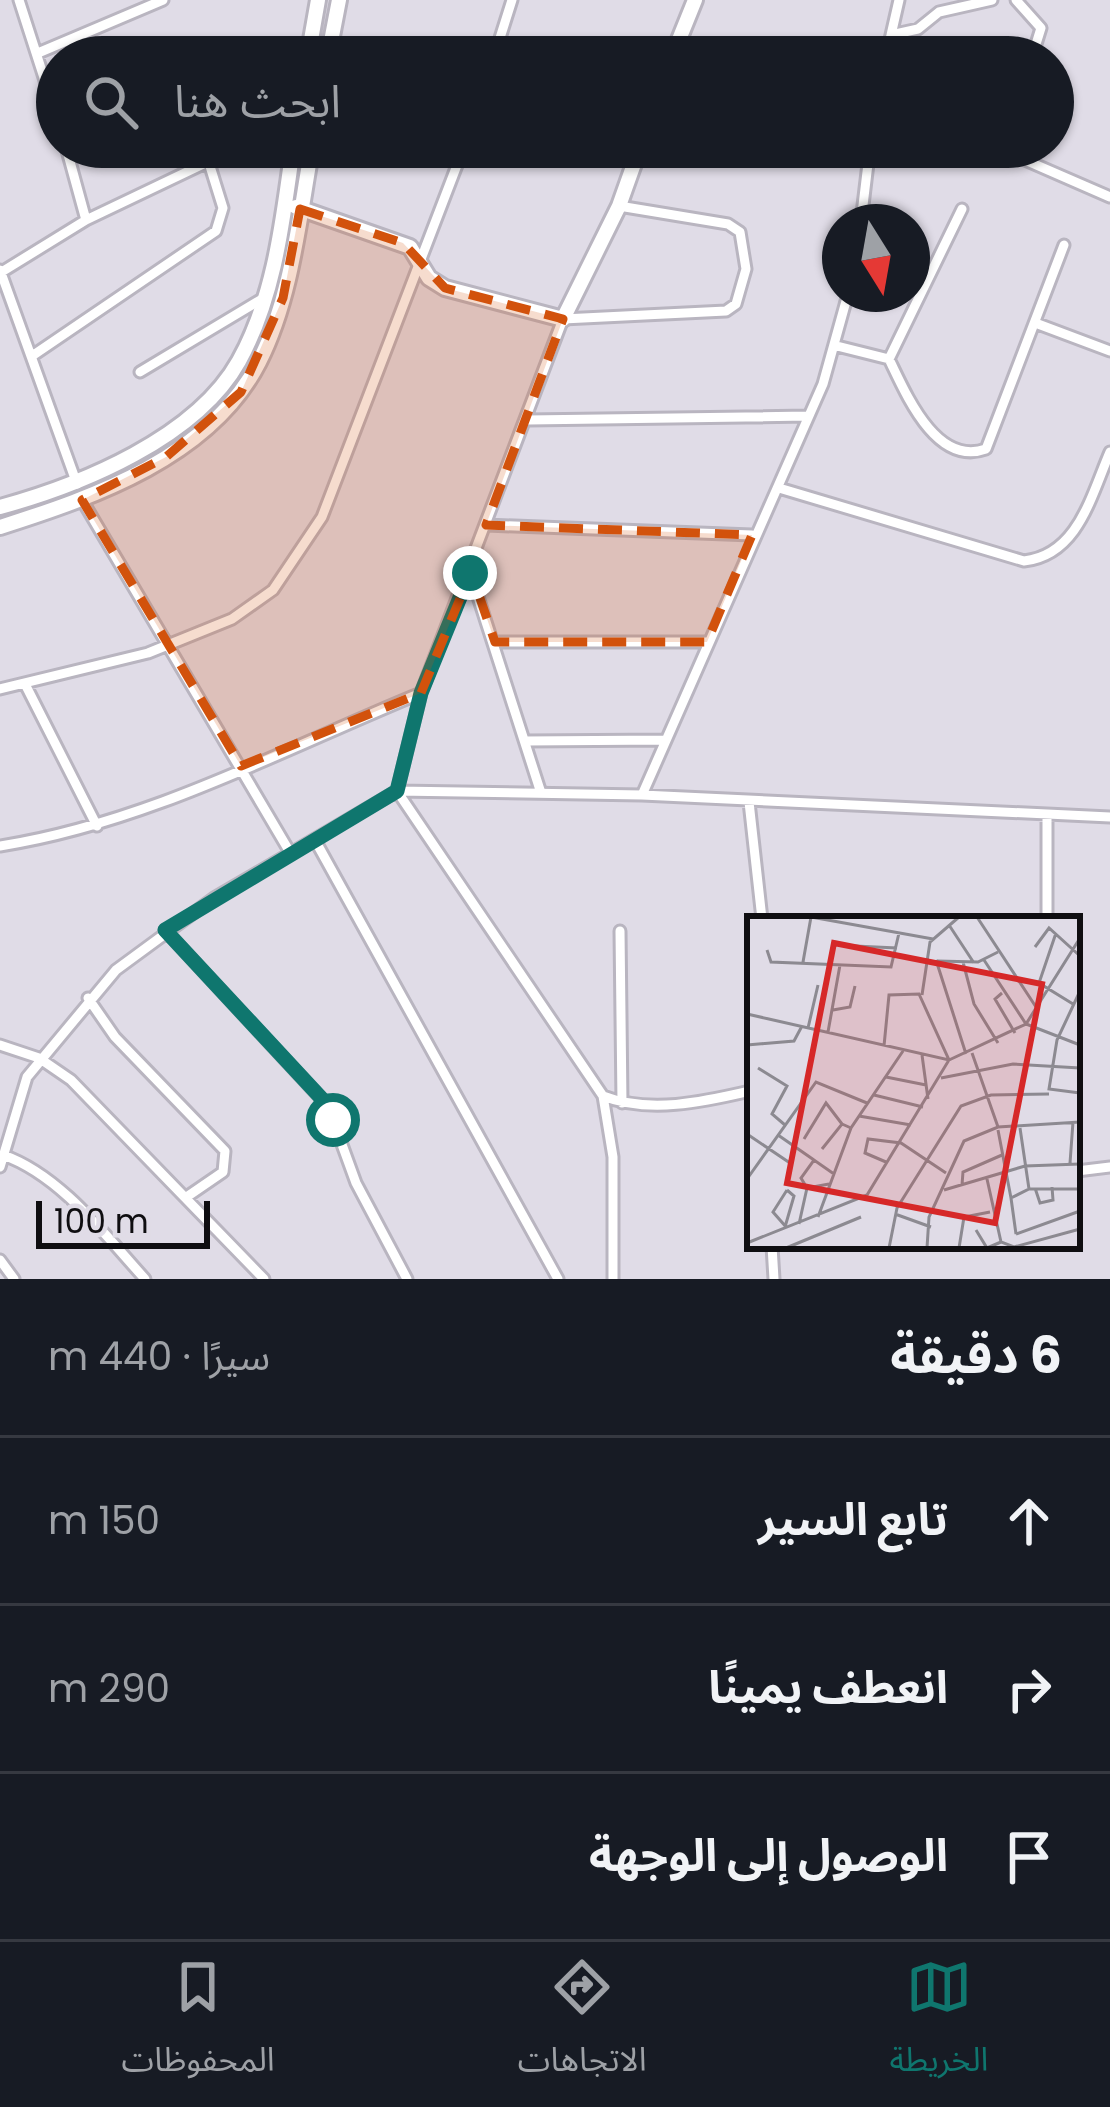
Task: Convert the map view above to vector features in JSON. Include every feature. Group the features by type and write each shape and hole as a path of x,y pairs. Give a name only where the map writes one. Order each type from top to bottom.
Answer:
{"street":[{"path":"19,0 36,47"},
{"path":"78,36 163,0"},
{"path":"312,36 318,0"},
{"path":"332,36 339,0"},
{"path":"501,36 512,0"},
{"path":"680,36 695,0"},
{"path":"899,0 891,34 918,29 939,12 992,0"},
{"path":"1016,0 1041,28 1039,36"},
{"path":"72,168 86,220"},
{"path":"197,168 86,220 0,272 79,492 291,854"},
{"path":"32,356 216,231 223,208 210,168"},
{"path":"0,527 166,457 241,392 259,363 283,298 293,168"},
{"path":"0,507 79,492 188,418 214,394 238,363 267,296 305,168"},
{"path":"0,689 172,644 256,605 308,544 422,268 457,168"},
{"path":"614,1279 613,1157 603,1096 397,791 421,693 563,319 620,206 633,168"},
{"path":"863,204 867,168"},
{"path":"1044,168 1110,196"},
{"path":"293,207 403,243 445,288 563,319 725,311 736,304 746,269 740,232 728,224 620,206"},
{"path":"889,359 962,209"},
{"path":"837,346 889,359 932,432 952,448 976,452 986,448 1038,324 1064,245"},
{"path":"140,372 267,296"},
{"path":"642,795 752,536 779,488 837,346 844,312"},
{"path":"1038,324 1110,351"},
{"path":"528,420 808,416"},
{"path":"779,488 1024,561 1049,556 1071,538 1110,452"},
{"path":"486,525 752,536"},
{"path":"470,573 541,793"},
{"path":"495,642 706,642"},
{"path":"25,684 97,826"},
{"path":"0,846 97,826 421,693"},
{"path":"525,741 666,740"},
{"path":"145,1279 33,1168 2,1161 4,1138 39,1058 88,998 165,930 397,791 642,795 1110,817"},
{"path":"749,802 762,916"},
{"path":"1047,816 1047,916"},
{"path":"316,842 558,1279"},
{"path":"165,930 328,1106 356,1183 406,1279"},
{"path":"620,931 622,1103"},
{"path":"88,998 115,1036 225,1151 223,1172 188,1196"},
{"path":"0,1046 39,1058 71,1080 264,1279"},
{"path":"603,1096 622,1103 699,1103 747,1092"},
{"path":"1080,1171 1110,1167"},
{"path":"772,1249 774,1279"},
{"path":"0,1260 14,1279"}],"highlighted area":[{"path":"300,209 403,243 445,288 563,319 486,525 752,535 707,642 495,642 471,572 421,693 241,766 82,500 166,457 241,392 283,298"}],"route":[{"path":"333,1120 323,1100 230,1006 165,930 397,791 421,693 470,573"}]}
